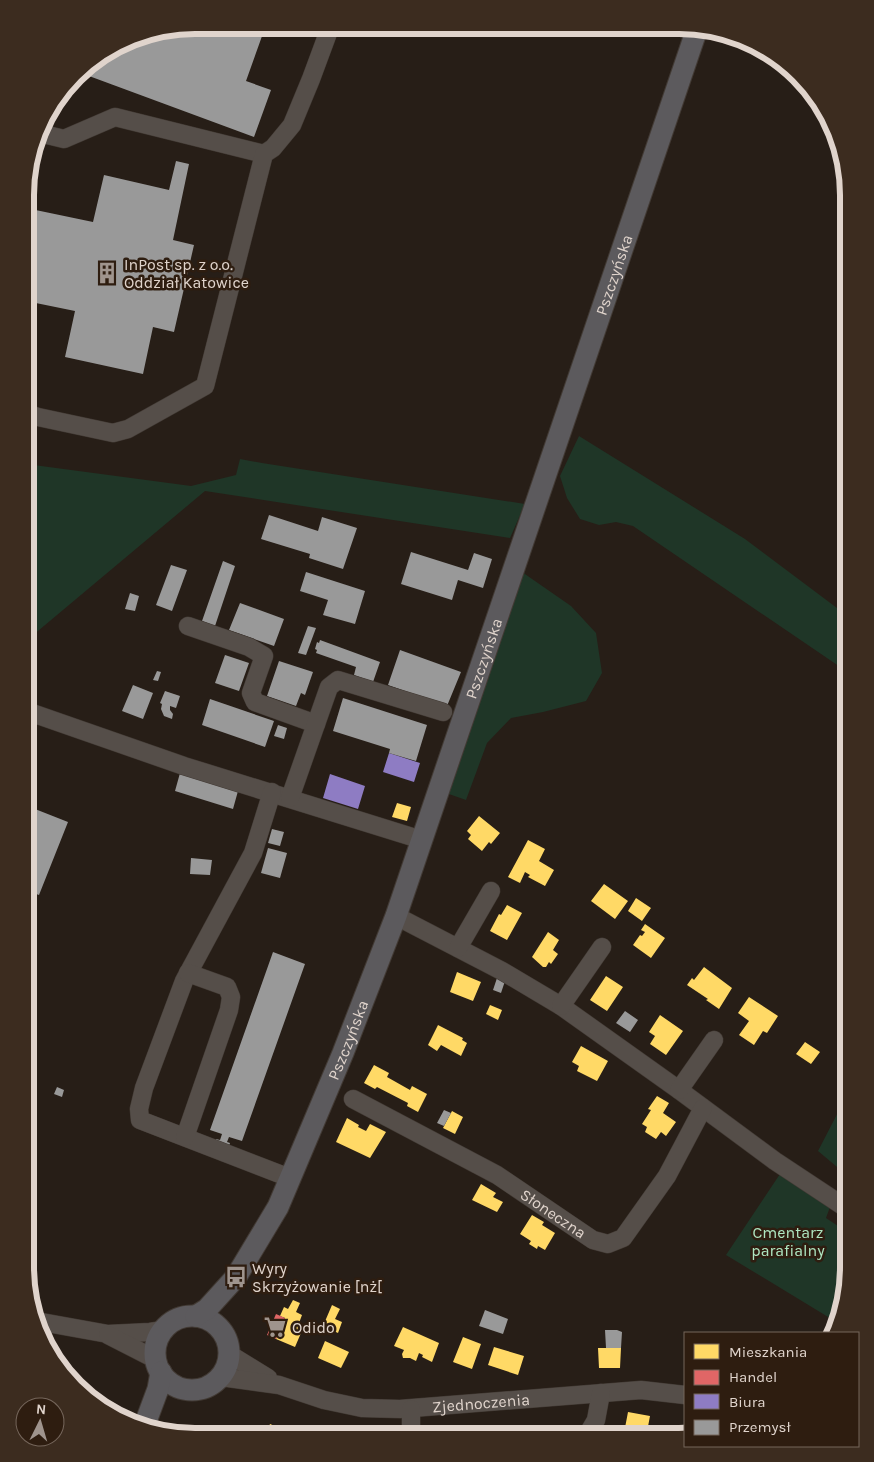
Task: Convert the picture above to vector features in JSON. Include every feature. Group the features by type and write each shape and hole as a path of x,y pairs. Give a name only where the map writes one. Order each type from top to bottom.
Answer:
{"main road":[{"name":"Pszczyńska","path":"196,1316 207,1309 236,1277 278,1207 343,1053 396,916 695,35"},
{"name":"Pszczyńska","path":"223,1332 225,1312 236,1277"},
{"path":"146,1421 158,1389 156,1344 163,1330 174,1320 196,1316 211,1321 223,1332 229,1346 228,1364 220,1377 204,1388 183,1389 166,1379 158,1365"},
{"path":"151,1422 183,1389"}],"street":[{"path":"34,416 113,433 128,429 205,386 264,154 273,148 292,125 328,34"},
{"path":"45,135 64,139 115,117 264,154"},
{"path":"188,626 249,648 264,656 251,693 255,702 316,724"},
{"path":"290,798 329,687 338,680 443,712"},
{"path":"34,714 184,766 422,840"},
{"path":"272,792 253,853 188,974 144,1088 139,1109 140,1120 290,1178"},
{"path":"458,948 491,891"},
{"path":"396,916 502,971 561,1006 775,1161 840,1204"},
{"path":"561,1006 602,946"},
{"path":"185,1137 229,1010 231,997 227,987 188,974"},
{"path":"679,1090 714,1040"},
{"name":"Słoneczna","path":"353,1099 497,1175 593,1240 608,1244 623,1238 667,1176 703,1108"},
{"path":"44,1322 108,1334 163,1330"},
{"path":"108,1334 158,1365"},
{"name":"Zjednoczenia","path":"229,1354 279,1385"},
{"name":"Zjednoczenia","path":"220,1377 279,1385 324,1400 362,1408 411,1408 641,1390 684,1396"},
{"path":"591,1428 596,1420 602,1393"},
{"path":"411,1408 411,1428"}],"green space":[{"path":"579,436 745,539 840,610 840,667 633,526 616,522 599,525 580,519 567,498 560,476"},
{"path":"240,459 525,504 510,538 205,491 34,634 34,465 191,486 236,475"},
{"path":"522,572 571,606 596,633 602,673 586,701 511,718 487,743 466,800 446,793"},
{"path":"840,1108 840,1169 818,1151"},
{"name":"Cmentarz parafialny","path":"780,1174 830,1207 826,1218 840,1225 840,1277 831,1319 726,1255"}],"building: Mieszkania":[{"path":"397,803 411,807 407,821 392,817"},
{"path":"479,816 500,833 482,851 468,839 471,835 467,831"},
{"path":"528,840 545,849 539,861 554,870 545,886 528,877 530,875 525,872 520,883 508,877"},
{"path":"604,884 628,901 615,919 591,901"},
{"path":"636,898 651,908 642,921 628,911"},
{"path":"507,905 522,913 507,940 490,931 499,914 501,915"},
{"path":"645,924 665,938 651,958 633,945 640,935 642,936 645,932 641,930"},
{"path":"548,932 559,940 553,950 558,954 551,964 549,962 546,967 543,967 532,957"},
{"path":"704,967 732,988 719,1009 687,985 692,978 694,980"},
{"path":"457,972 481,982 473,1001 450,992"},
{"path":"606,976 623,987 607,1011 590,1000"},
{"path":"749,997 778,1016 767,1033 763,1031 754,1045 739,1035 749,1021 738,1013"},
{"path":"490,1005 502,1010 498,1020 486,1014"},
{"path":"660,1015 683,1031 666,1055 650,1044 655,1036 649,1032"},
{"path":"438,1025 463,1038 462,1040 467,1043 461,1056 441,1045 437,1051 428,1045"},
{"path":"805,1042 820,1052 811,1064 796,1054"},
{"path":"581,1046 608,1061 597,1081 577,1071 579,1066 572,1062"},
{"path":"374,1065 389,1073 387,1077 410,1090 412,1086 427,1094 418,1112 407,1106 408,1103 377,1087 375,1089 364,1083"},
{"path":"657,1096 669,1103 663,1113 676,1122 666,1136 661,1132 656,1139 645,1132 647,1127 642,1124 651,1110 648,1109"},
{"path":"452,1111 463,1117 455,1134 443,1128"},
{"path":"347,1118 366,1131 370,1124 386,1132 370,1158 336,1142"},
{"path":"481,1184 496,1193 493,1197 503,1202 497,1212 472,1200"},
{"path":"532,1215 544,1222 542,1225 555,1233 545,1250 538,1246 537,1249 529,1244 531,1241 520,1234"},
{"path":"293,1300 300,1303 296,1312 302,1315 299,1323 304,1326 295,1347 276,1339 285,1318 280,1316 284,1307 288,1309"},
{"path":"332,1305 340,1309 335,1319 342,1322 338,1333 323,1326"},
{"path":"403,1327 439,1343 432,1362 422,1357 423,1355 419,1353 416,1361 410,1358 403,1358 404,1350 394,1346"},
{"path":"463,1337 481,1344 472,1369 453,1362"},
{"path":"325,1341 349,1352 341,1368 318,1358"},
{"path":"494,1347 524,1356 518,1375 488,1365"},
{"path":"598,1348 621,1348 620,1368 599,1368"},
{"path":"628,1412 650,1416 648,1428 625,1428"},
{"path":"270,1424 280,1428 268,1428"}],"building: Handel":[{"path":"276,1314 285,1318 276,1339 267,1335"}],"building: Biura":[{"path":"389,753 420,763 414,782 383,772"},
{"path":"330,774 365,786 358,809 323,798"}],"building: Przemysł":[{"path":"185,34 263,34 246,81 271,90 254,137 89,76 105,61 124,50 153,39"},
{"name":"InPost sp. z o.o. Oddział Katowice","path":"176,161 189,164 173,240 194,245 174,332 153,327 143,374 65,357 75,311 34,303 34,210 93,222 104,175 169,190"},
{"path":"269,515 318,531 322,517 357,528 343,569 309,558 310,554 261,539"},
{"path":"411,552 468,570 474,553 492,559 483,588 458,580 452,600 401,584"},
{"path":"223,561 235,566 215,626 202,621"},
{"path":"171,565 187,570 172,611 156,605"},
{"path":"306,572 365,591 355,624 323,615 328,600 300,591"},
{"path":"130,593 139,596 135,611 125,609"},
{"path":"240,603 284,619 274,646 229,630"},
{"path":"308,626 316,628 306,655 298,653"},
{"path":"320,640 380,662 373,682 354,675 356,667 316,653 317,642 319,643"},
{"path":"400,650 461,672 447,706 388,685"},
{"path":"225,655 249,663 239,691 215,683"},
{"path":"279,661 313,672 305,695 301,693 296,706 267,696"},
{"path":"157,671 161,672 158,681 153,680"},
{"path":"133,685 153,693 143,719 122,711"},
{"path":"165,691 180,696 176,708 170,706 173,714 172,719 164,716 161,709 162,704 160,703"},
{"path":"343,698 427,725 416,761 389,753 390,749 333,731"},
{"path":"210,699 274,721 265,747 202,725"},
{"path":"278,725 287,728 284,739 274,736"},
{"path":"180,773 238,791 233,809 175,791"},
{"path":"35,809 68,822 39,895 34,893"},
{"path":"272,829 284,832 280,846 268,843"},
{"path":"268,848 287,853 280,878 261,873"},
{"path":"191,858 212,860 210,875 190,874"},
{"path":"273,952 305,964 242,1141 229,1137 227,1142 230,1143 227,1152 213,1147 216,1139 220,1140 222,1134 210,1130"},
{"path":"497,978 505,981 501,993 493,990"},
{"path":"625,1011 638,1020 630,1032 616,1023"},
{"path":"57,1087 64,1090 62,1097 54,1094"},
{"path":"444,1110 451,1113 444,1126 437,1123"},
{"path":"485,1310 508,1319 503,1334 479,1326"},
{"path":"605,1330 622,1332 621,1348 606,1348"}],"place":[{"name":"InPost sp. z o.o. Oddział Katowice","path":"107,273"},
{"name":"Wyry Skrzyżowanie [nż[","path":"236,1277"},
{"name":"Odido","path":"275,1327"}]}
